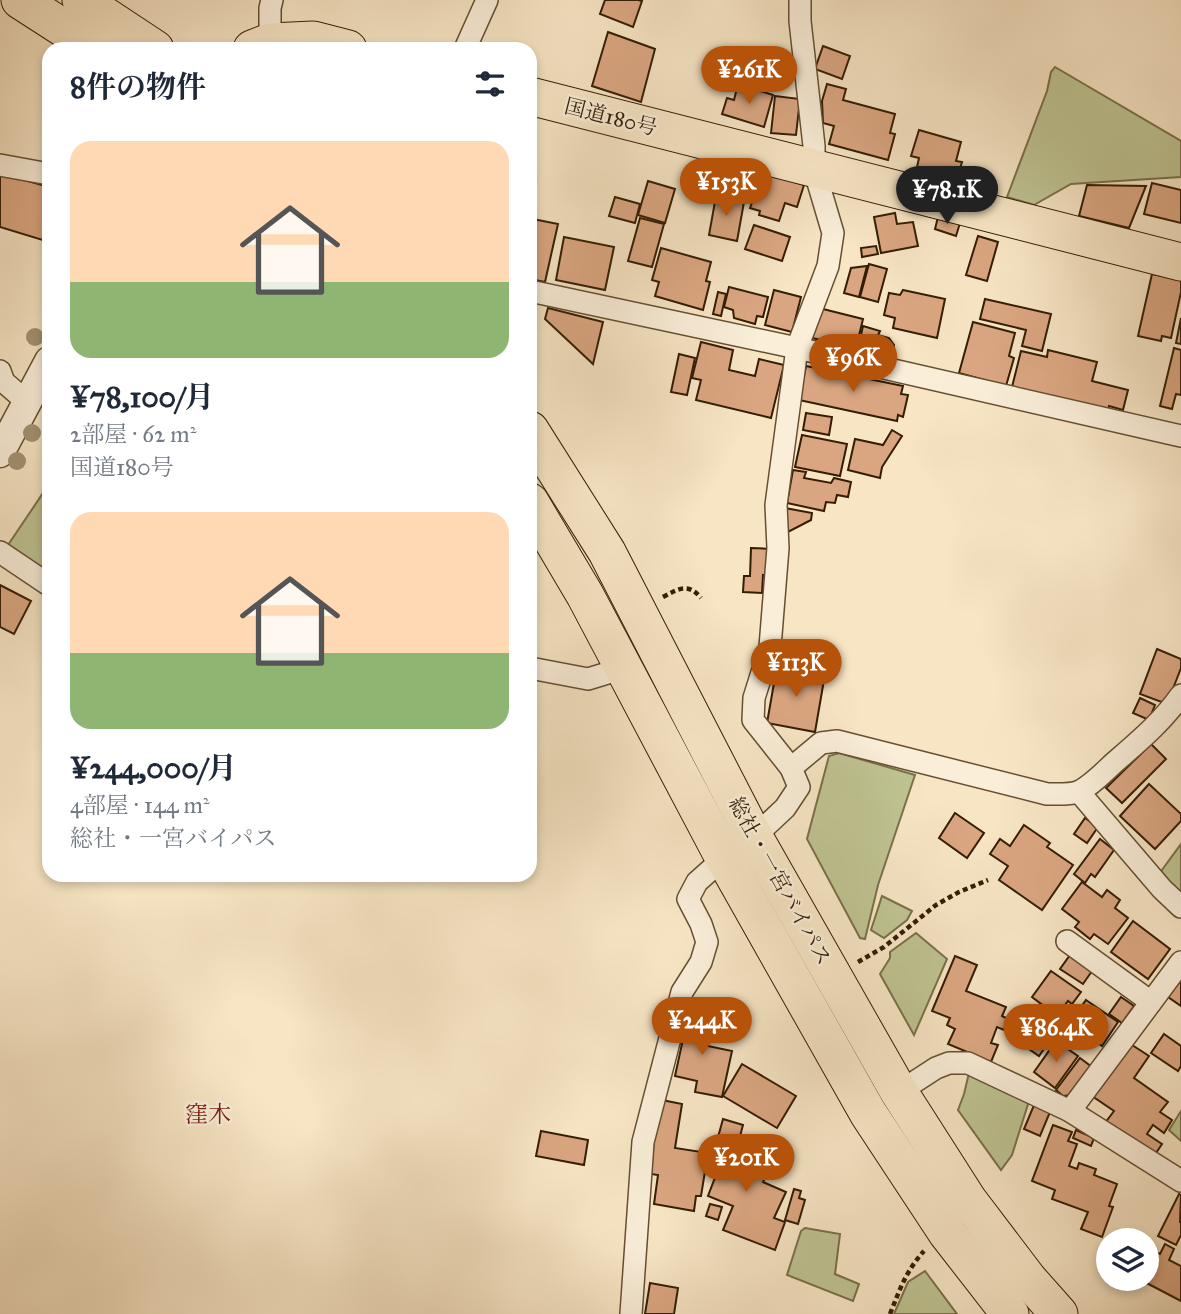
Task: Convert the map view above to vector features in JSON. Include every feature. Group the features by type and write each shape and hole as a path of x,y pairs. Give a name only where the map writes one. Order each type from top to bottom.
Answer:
{"highway":[{"path":"20,0 85,42"},
{"path":"80,0 144,42"},
{"path":"292,42 321,42"},
{"name":"国道180号","path":"537,98 1181,262"},
{"name":"総社・一宮バイパス","path":"537,441 607,552 754,837 899,1092 968,1200 1028,1279 1059,1314"},
{"name":"総社・一宮バイパス","path":"537,514 585,595 724,858 868,1113 947,1233 1010,1314"}],"street":[{"path":"262,42 272,0"},
{"path":"468,42 487,0"},
{"path":"631,1314 643,1142 682,992 701,962 708,942 688,898 696,882 754,837 785,808 799,787 791,768 753,720 754,698 770,647 778,548 776,505 797,348 828,266 833,233 814,169 800,0"},
{"path":"0,164 42,173"},
{"path":"537,292 797,348 1181,436"},
{"path":"0,370 5,382 27,402"},
{"path":"0,453 42,374"},
{"path":"0,552 42,580"},
{"path":"537,669 589,679 624,668"},
{"path":"791,768 821,743 837,741 1047,794 1079,792 1153,728 1181,695"},
{"path":"1079,792 1162,889 1181,907"},
{"path":"1067,940 1151,1002"},
{"path":"1070,1111 1181,962"},
{"path":"899,1092 936,1068 949,1063 968,1063 1070,1111 1181,1181"}],"path":[{"path":"638,612 675,590 691,589 701,598"},
{"path":"834,977 884,947 936,905 989,880"},
{"path":"891,1314 910,1268 924,1251 947,1233"}],"green space":[{"path":"1055,67 1181,141 1181,177 1071,184 1034,205 1007,197"},
{"path":"42,494 42,572 6,548"},
{"path":"839,753 915,775 878,885 865,939 860,938 807,839 829,756"},
{"path":"1181,844 1181,892 1159,874"},
{"path":"882,896 912,911 907,920 884,938 871,930"},
{"path":"916,933 947,959 914,1035 880,974 890,958 890,952"},
{"path":"969,1073 1029,1101 1012,1155 1001,1170 958,1110"},
{"path":"1181,1111 1181,1141 1169,1130"},
{"path":"805,1228 840,1234 835,1274 859,1284 853,1301 787,1275 801,1231"},
{"path":"925,1271 957,1314 894,1314 908,1282"}],"building":[{"path":"605,0 642,1 633,27 600,14"},
{"path":"608,32 655,49 641,102 592,86"},
{"path":"823,46 850,56 842,79 815,69"},
{"path":"738,84 773,95 764,127 722,114 727,98 734,100"},
{"path":"827,84 846,89 843,100 895,114 890,133 895,134 888,160 829,144 834,126 823,123 822,101"},
{"path":"775,96 800,99 796,135 771,133"},
{"path":"919,130 961,142 956,161 962,162 957,179 917,167 919,158 911,156"},
{"path":"756,170 804,185 797,207 785,203 779,221 759,215 760,211 750,208 754,197 748,195"},
{"path":"0,173 42,185 42,240 0,227"},
{"path":"648,181 675,189 665,223 638,215"},
{"path":"1152,183 1181,190 1181,223 1144,214"},
{"path":"1087,185 1146,186 1129,228 1079,216"},
{"path":"716,196 744,202 737,241 709,235"},
{"path":"615,197 640,204 635,223 609,216"},
{"path":"895,213 897,224 913,222 918,246 881,253 874,217"},
{"path":"938,217 960,223 956,236 935,229"},
{"path":"640,218 664,224 652,267 628,261"},
{"path":"537,220 558,224 545,282 537,280"},
{"path":"754,225 790,237 782,261 745,249"},
{"path":"978,236 998,242 987,281 966,275"},
{"path":"564,237 614,247 605,290 556,280"},
{"path":"876,246 878,254 862,257 861,248"},
{"path":"661,248 711,262 706,281 710,282 703,310 655,296 659,282 652,280"},
{"path":"869,264 887,269 878,302 860,297"},
{"path":"867,266 859,297 844,293 851,268"},
{"path":"1152,274 1181,280 1171,338 1162,336 1161,341 1138,336"},
{"path":"729,287 768,297 763,317 757,316 755,324 734,318 733,310 724,307"},
{"path":"774,290 801,297 792,332 765,325"},
{"path":"903,290 945,299 937,338 893,328 895,318 884,315 889,293 900,295"},
{"path":"718,292 726,294 721,316 713,314"},
{"path":"985,299 1051,314 1042,351 1022,346 1026,330 980,319"},
{"path":"548,308 603,322 593,364 545,319"},
{"path":"819,308 863,319 856,348 812,338"},
{"path":"1181,318 1181,344 1176,343"},
{"path":"973,322 1015,333 1009,356 1014,358 1006,386 959,373"},
{"path":"863,326 880,331 878,335 889,338 894,345 891,357 858,348"},
{"path":"701,342 733,350 729,370 755,376 759,359 784,365 771,418 696,400 701,380 692,378"},
{"path":"1174,348 1181,350 1181,395 1176,394 1172,409 1160,406"},
{"path":"1048,350 1097,362 1092,381 1128,390 1123,410 1109,406 1108,410 1012,387 1021,351 1047,357"},
{"path":"679,354 695,358 687,395 671,392"},
{"path":"806,366 903,386 901,394 908,395 903,417 898,415 897,421 799,400"},
{"path":"806,413 832,417 829,435 803,430"},
{"path":"892,430 902,436 882,467 880,478 848,470 855,439 883,445"},
{"path":"802,435 847,444 840,476 795,467"},
{"path":"793,470 806,472 804,478 831,483 834,478 851,482 848,497 837,495 835,503 826,502 824,511 787,503"},
{"path":"785,508 812,513 811,520 788,532"},
{"path":"751,548 772,549 770,576 763,575 762,593 743,592 744,576 750,576"},
{"path":"0,585 31,601 14,634 0,627"},
{"path":"808,642 831,646 828,666 805,662"},
{"path":"1157,649 1181,659 1181,668 1167,704 1140,694"},
{"path":"777,666 825,674 815,732 767,723"},
{"path":"1140,698 1155,705 1149,720 1133,713"},
{"path":"1151,744 1166,759 1122,803 1106,788"},
{"path":"1149,784 1181,814 1181,821 1155,849 1120,816"},
{"path":"955,813 984,833 967,858 939,838"},
{"path":"1085,818 1098,827 1087,843 1074,834"},
{"path":"1024,825 1050,843 1047,847 1073,865 1042,910 999,880 1008,866 990,854 1000,839 1010,846"},
{"path":"1100,839 1114,850 1095,877 1091,874 1085,883 1074,874"},
{"path":"1082,882 1102,897 1107,890 1120,900 1115,908 1128,918 1108,944 1094,934 1090,939 1075,927 1079,922 1062,909"},
{"path":"1133,921 1170,949 1148,979 1111,952"},
{"path":"1070,955 1092,971 1083,984 1060,969"},
{"path":"955,956 977,965 966,991 1006,1007 1002,1016 1008,1019 1004,1030 997,1027 991,1043 998,1045 991,1062 948,1044 955,1029 947,1025 950,1018 932,1011"},
{"path":"1051,971 1081,992 1072,1004 1068,1001 1057,1016 1032,997"},
{"path":"1181,979 1181,1006 1168,997"},
{"path":"1121,997 1134,1006 1122,1023 1109,1014"},
{"path":"1086,1000 1118,1022 1102,1046 1070,1023"},
{"path":"690,1007 710,1011 703,1045 732,1051 722,1097 695,1092 697,1081 675,1076"},
{"path":"1028,1017 1053,1036 1039,1056 1013,1038"},
{"path":"1164,1034 1181,1046 1181,1066 1178,1071 1151,1053"},
{"path":"1056,1041 1078,1056 1055,1088 1034,1072"},
{"path":"1129,1043 1149,1056 1134,1078 1168,1102 1160,1112 1172,1120 1164,1133 1153,1125 1147,1134 1162,1144 1154,1156 1105,1123 1114,1111 1092,1096"},
{"path":"1080,1058 1092,1067 1072,1095 1063,1096 1056,1090"},
{"path":"742,1064 796,1096 777,1128 723,1096"},
{"path":"662,1100 682,1104 675,1148 708,1153 701,1196 696,1196 694,1211 654,1204 658,1175 651,1174 654,1138"},
{"path":"1034,1105 1050,1112 1040,1136 1024,1129"},
{"path":"723,1119 743,1125 736,1151 745,1153 737,1171 749,1177 751,1171 765,1178 763,1182 786,1192 774,1218 785,1222 775,1250 723,1230 733,1206 708,1196 724,1154 714,1152"},
{"path":"1053,1125 1072,1132 1068,1141 1077,1144 1069,1166 1077,1169 1079,1163 1096,1169 1094,1175 1117,1184 1105,1228 1096,1228 1096,1235 1081,1229 1088,1212 1052,1199 1055,1190 1032,1181"},
{"path":"1076,1130 1094,1138 1091,1146 1073,1138"},
{"path":"541,1131 588,1140 584,1165 536,1156"},
{"path":"794,1189 801,1191 799,1198 805,1200 798,1224 785,1220"},
{"path":"1179,1194 1181,1195 1181,1235 1176,1245 1159,1234"},
{"path":"710,1204 722,1207 718,1220 706,1216"},
{"path":"1165,1244 1174,1249 1169,1260 1181,1266 1181,1301 1159,1289 1160,1254"},
{"path":"650,1283 678,1288 674,1314 645,1314"}],"district":[{"name":"窪木","path":"208,1114"}]}
